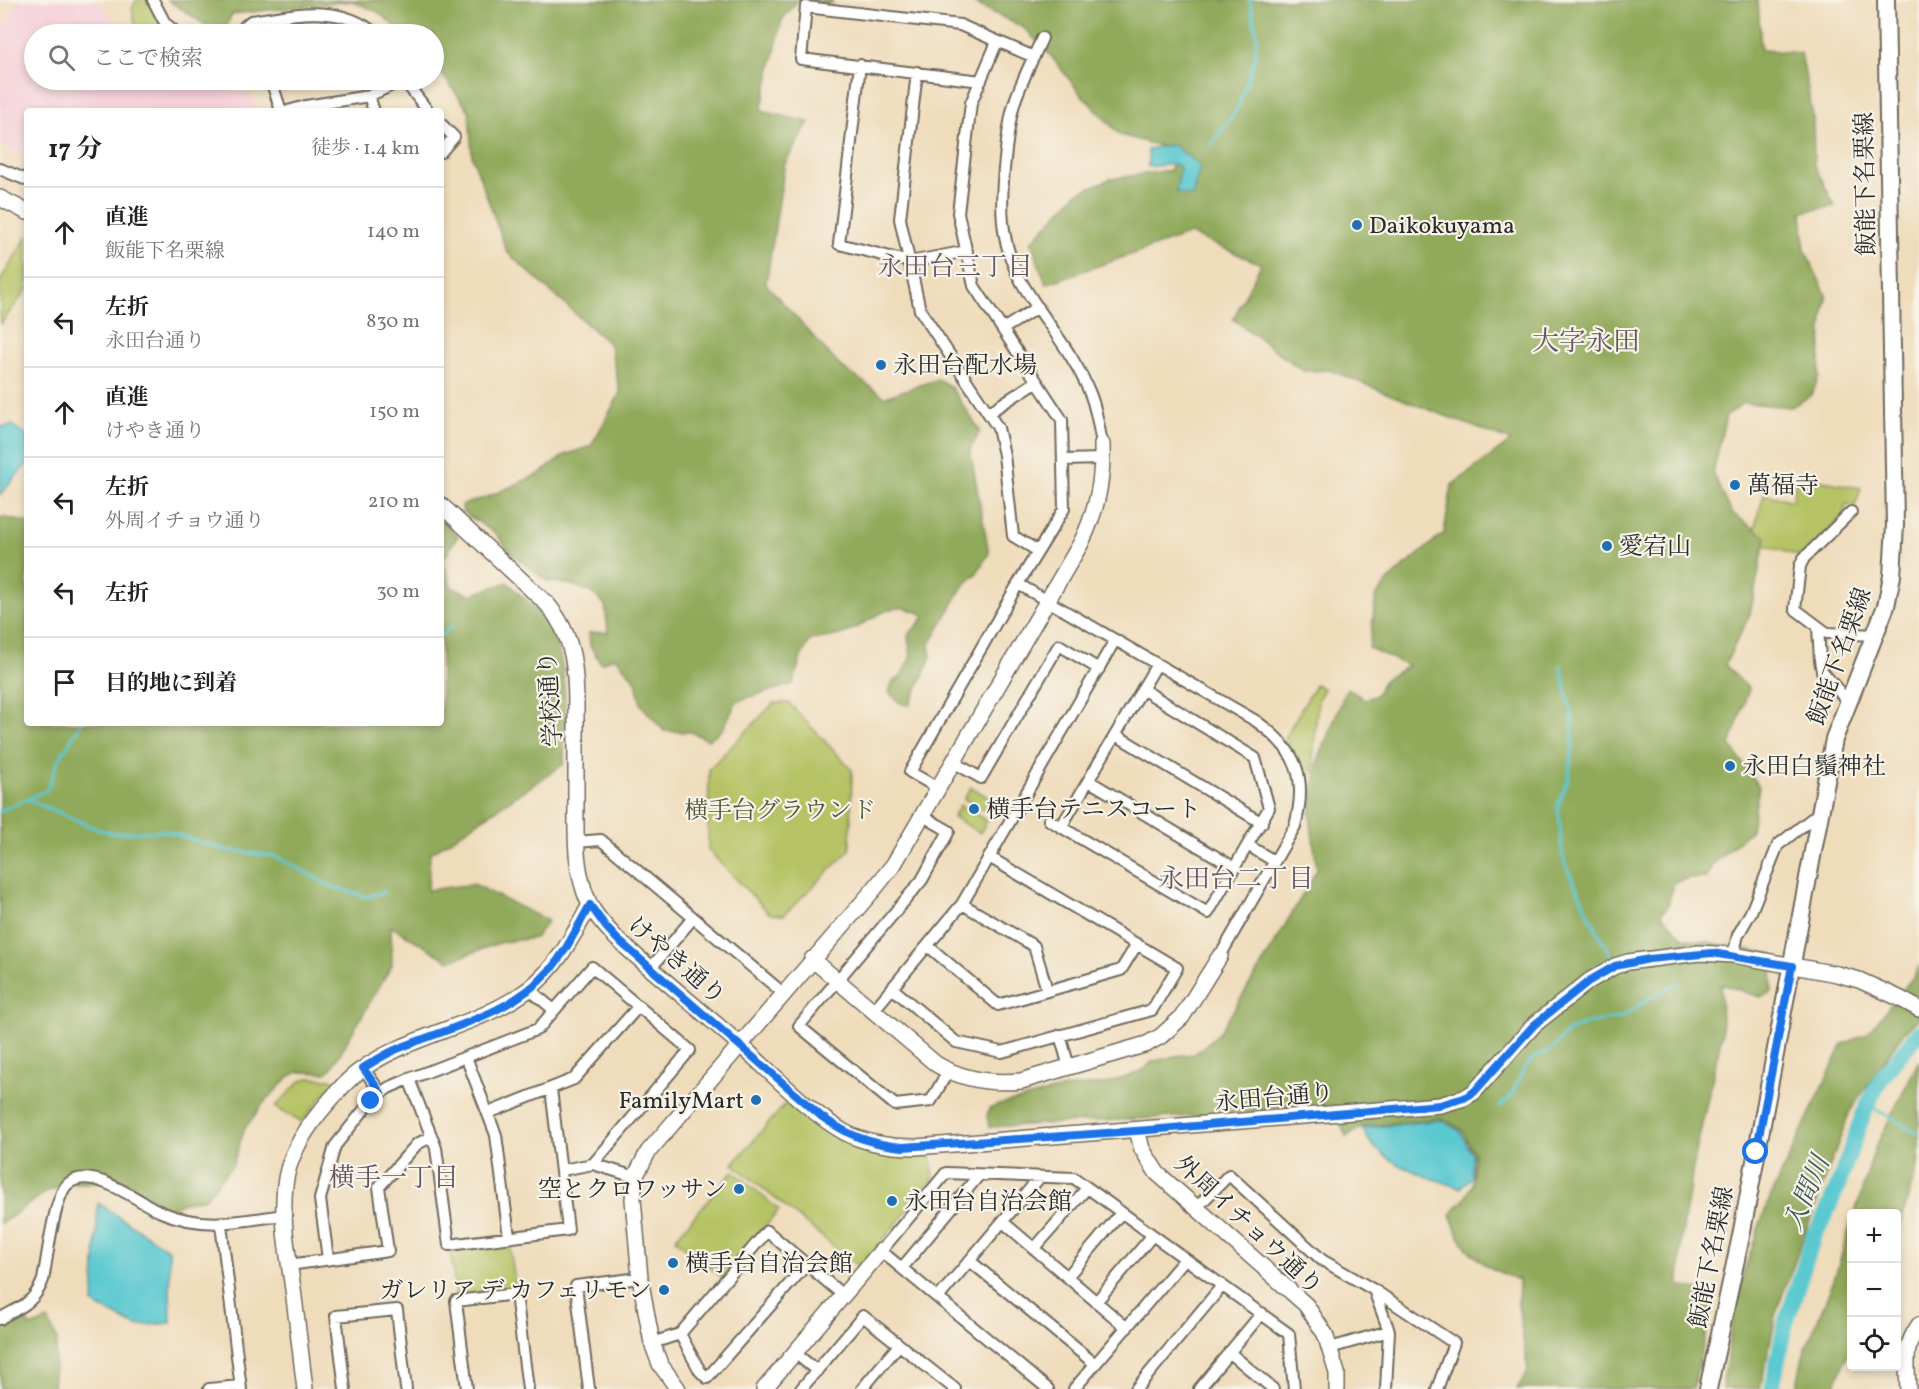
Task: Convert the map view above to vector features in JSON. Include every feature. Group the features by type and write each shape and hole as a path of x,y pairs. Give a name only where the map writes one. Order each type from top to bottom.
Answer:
{"main road":[{"name":"飯能下名栗線","path":"1708,1389 1741,1236 1834,739 1876,635 1886,606 1892,576 1894,525 1886,0"}],"street":[{"path":"153,0 166,24"},
{"path":"981,81 801,59 806,7 960,25 1034,57"},
{"path":"247,24 251,21 310,12 329,13 350,18 361,24"},
{"path":"678,1389 660,1364 652,1343 640,1278 633,1199 635,1177 648,1152 894,864 1047,601 1089,525 1097,503 1102,475 1102,452 1097,415 1085,381 1012,263 1005,243 1001,214 1008,136 1015,102 1042,38"},
{"path":"938,788 910,772 1064,509 1062,420 974,286 958,213 971,104 998,42"},
{"path":"860,66 839,244 910,262 967,251"},
{"path":"917,72 900,219 920,310 998,428 1004,455 1013,536 1038,551"},
{"path":"274,90 280,108"},
{"path":"328,107 369,96 382,90"},
{"path":"411,90 426,108"},
{"path":"369,96 373,108"},
{"path":"444,127 454,137 444,149"},
{"path":"0,169 24,179"},
{"path":"0,198 24,210"},
{"path":"1004,329 1038,307"},
{"path":"988,413 1036,382"},
{"path":"1063,460 1102,452"},
{"name":"学校通り","path":"444,508 547,604 555,614 571,645 576,683 576,842 579,874 590,905"},
{"path":"1851,512 1804,558 1800,566 1795,609 1827,633 1876,635"},
{"path":"812,960 936,1064 948,1071 970,1079 1021,1081 1132,1050 1161,1036 1182,1017 1295,826 1300,807 1301,789 1298,773 1284,744 1272,732 1018,584"},
{"path":"1818,627 1822,671 1842,695 1850,698"},
{"path":"873,1011 963,904 1115,640"},
{"path":"953,762 981,777 1059,645 1099,669"},
{"path":"1061,827 1157,664"},
{"path":"1049,820 1208,913 1269,808 1256,758 1142,689"},
{"path":"1116,735 1262,823"},
{"path":"1089,781 1235,868"},
{"path":"1733,955 1738,935 1751,912 1778,845 1819,813"},
{"path":"923,816 949,831 922,880 799,1026 895,1105 931,1101 948,1071"},
{"path":"576,842 601,840 783,993"},
{"path":"1249,846 1275,861"},
{"path":"892,988 956,1042 1002,1052 1152,1010 1177,968 989,857"},
{"path":"963,904 1034,946 1047,990"},
{"path":"305,1389 284,1215 285,1183 297,1146 309,1126 343,1086 363,1068 392,1051 492,1012 529,989 548,973 562,955 590,905"},
{"name":"けやき通り","path":"590,905 606,927 650,969 739,1044"},
{"path":"650,969 693,918"},
{"path":"928,946 998,1005 1121,970 1137,944"},
{"name":"永田台通り","path":"739,1044 800,1098 845,1133 887,1146 916,1147 1440,1105 1464,1098 1474,1092 1534,1025 1602,972 1615,966 1649,959 1699,953 1733,955 1837,974 1859,980 1919,1009"},
{"path":"328,1259 320,1199 335,1146 371,1101 381,1093 409,1079 538,1029 592,967 690,1050 593,1164"},
{"path":"529,989 554,1010"},
{"path":"488,1113 574,1079 638,1006"},
{"path":"1060,1035 1069,1067"},
{"path":"466,1057 496,1135 509,1237"},
{"path":"363,1068 381,1093"},
{"path":"409,1079 436,1149 449,1245 568,1230 551,1089"},
{"name":"外周イチョウ通り","path":"1137,1130 1142,1149 1157,1173 1306,1305 1325,1334 1337,1373 1337,1389"},
{"path":"289,1265 388,1251 380,1187 417,1144 431,1137"},
{"path":"562,1170 593,1164 635,1177"},
{"path":"764,1389 946,1173 1074,1178 1289,1334 1294,1389"},
{"path":"903,1268 979,1175"},
{"path":"1196,1208 1229,1175 1322,1260 1374,1290 1454,1343 1437,1389"},
{"path":"0,1319 5,1314 26,1304 38,1292 43,1280 58,1197 69,1183 88,1177 106,1183 148,1206 179,1218 221,1224 284,1215"},
{"path":"939,1298 1041,1177"},
{"path":"1034,1249 1087,1188"},
{"path":"1067,1277 1120,1213"},
{"path":"1003,1222 1127,1328"},
{"path":"209,1389 241,1387 221,1224"},
{"path":"652,1343 681,1334 767,1231 844,1296"},
{"path":"1096,1302 1152,1236"},
{"path":"881,1251 1048,1389"},
{"path":"1074,1389 1185,1259"},
{"path":"970,1261 1095,1364"},
{"path":"681,1334 700,1371 707,1377 807,1264"},
{"path":"589,1389 576,1286 640,1278"},
{"path":"1137,1389 1222,1286"},
{"path":"1374,1290 1389,1331 1386,1389"},
{"path":"467,1389 456,1301 516,1294 528,1389"},
{"path":"345,1389 336,1316 397,1310 406,1389"},
{"path":"1201,1388 1262,1313"},
{"path":"801,1389 863,1316 955,1389"},
{"path":"1908,1389 1907,1348 1919,1324"},
{"path":"1330,1348 1389,1331"},
{"path":"868,1387 899,1345"},
{"path":"1229,1352 1273,1389"},
{"path":"795,1353 817,1371"}],"shaded area":[{"path":"18,0 91,0 104,6 114,24 24,24 24,90 236,90 253,95 256,108 24,108 24,156 0,143 0,35"}],"green space":[{"path":"136,0 149,0 165,24 135,24 132,9"},
{"path":"168,0 798,0 782,20 761,111 809,122 785,163 766,284 839,365 885,397 938,379 951,387 980,431 970,450 989,553 976,574 963,586 929,646 931,657 910,705 900,703 889,692 893,681 900,678 911,656 908,636 925,616 903,608 885,611 844,634 810,640 801,657 793,684 737,701 723,729 708,740 691,732 664,731 641,705 636,681 615,657 601,663 590,646 589,633 608,632 605,605 591,592 572,585 547,581 513,555 495,533 463,512 462,505 490,496 539,474 565,455 591,446 620,393 610,345 507,252 472,156 469,111 444,77 444,24 392,24 378,12 352,1 232,14 228,24 204,24"},
{"path":"798,0 832,0 832,4"},
{"path":"968,0 1758,0 1761,50 1801,53 1813,116 1814,164 1835,206 1802,212 1805,250 1827,297 1823,318 1819,376 1812,395 1791,407 1743,403 1726,416 1713,474 1732,513 1766,537 1750,614 1725,665 1749,689 1730,745 1759,787 1751,830 1712,865 1706,878 1689,878 1673,883 1668,906 1661,914 1683,938 1773,954 1772,992 1760,997 1721,984 1722,1034 1695,1156 1681,1241 1679,1286 1715,1293 1693,1389 1517,1389 1528,1370 1518,1305 1519,1280 1495,1270 1473,1255 1457,1232 1450,1215 1465,1198 1472,1185 1474,1155 1462,1130 1442,1118 1362,1127 1346,1137 1334,1106 989,1127 987,1116 989,1109 998,1105 1065,1088 1104,1084 1129,1076 1145,1069 1152,1062 1174,1056 1195,1054 1220,1032 1317,870 1310,815 1316,765 1347,688 1364,699 1371,698 1375,696 1383,681 1409,666 1369,648 1376,595 1395,574 1444,533 1452,485 1511,441 1330,370 1303,371 1233,319 1261,264 1190,234 1046,284 1031,242 1077,193 1110,179 1171,170 1172,149 1120,135 1024,28"},
{"path":"24,242 24,293 0,325 0,281"},
{"path":"1796,476 1861,488 1855,506 1846,504 1843,516 1802,557 1751,541 1764,494 1793,501"},
{"path":"0,517 24,521 24,726 444,726 444,563 451,587 471,595 507,582 543,618 559,650 565,708 564,764 430,854 428,890 474,884 548,921 535,938 502,942 449,961 391,926 392,965 331,1069 326,1073 298,1072 290,1076 266,1100 245,1128 233,1164 205,1198 184,1202 161,1212 106,1183 69,1183 48,1191 0,1224"},
{"path":"444,524 458,536 444,558"},
{"path":"1316,684 1324,689 1318,699 1312,771 1306,780 1285,737"},
{"name":"横手台グラウンド","path":"774,703 789,703 852,770 850,850 784,915 770,914 708,850 709,769"},
{"path":"971,787 998,803 991,815 964,799"},
{"path":"960,805 987,821 980,833 953,817"},
{"path":"1919,966 1919,1018 1901,1036 1850,1111 1778,1307 1760,1389 1722,1389 1737,1293 1772,1193 1843,1044 1867,1034 1914,976"},
{"path":"1919,1060 1919,1160 1901,1222 1901,1209 1856,1209 1875,1148"},
{"path":"307,1078 331,1079 335,1082 301,1122 275,1107 299,1082"},
{"path":"788,1101 822,1127 854,1145 888,1154 931,1156 934,1178 860,1268 733,1164"},
{"path":"733,1171 779,1210 722,1278 675,1239"},
{"path":"1847,1236 1847,1356 1833,1389 1796,1389 1803,1356 1834,1280"},
{"path":"509,1241 516,1289 456,1296 450,1249"},
{"path":"23,1312 30,1327 48,1320 57,1339 53,1389 0,1389 0,1329 5,1323"}],"water":[{"path":"1173,145 1200,166 1192,197 1176,192 1179,166 1174,164 1148,167 1148,149"},
{"path":"12,425 24,433 24,467 0,495 0,427"},
{"path":"1441,1120 1460,1131 1472,1155 1471,1177 1461,1188 1419,1174 1390,1159 1369,1140 1363,1128"},
{"path":"98,1203 169,1250 171,1323 136,1326 93,1304"}],"waterway":[{"path":"1210,146 1238,108 1255,57 1257,37 1250,0"},
{"path":"444,633 453,625"},
{"path":"1561,665 1572,717 1573,746 1568,780 1558,805 1562,851 1565,864 1611,955"},
{"path":"0,811 47,790 58,761 79,726"},
{"path":"27,799 97,829 112,833 165,831 226,850 275,856 331,886 366,897 384,892"},
{"path":"1500,1106 1510,1098 1526,1065 1534,1058 1553,1049 1567,1032 1588,1023 1622,1017 1648,999 1678,983"},
{"name":"入間川","path":"1772,1389 1784,1329 1814,1235 1836,1191 1863,1115 1883,1076 1919,1032"},
{"path":"1868,1105 1919,1133"}],"place":[{"name":"Daikokuyama","path":"1357,225"},
{"name":"永田台配水場","path":"881,365"},
{"name":"萬福寺","path":"1735,485"},
{"name":"愛宕山","path":"1607,546"},
{"name":"永田白鬚神社","path":"1730,766"},
{"name":"横手台テニスコート","path":"974,809"},
{"name":"FamilyMart","path":"756,1100"},
{"name":"空とクロワッサン","path":"739,1189"},
{"name":"永田台自治会館","path":"892,1201"},
{"name":"横手台自治会館","path":"673,1263"},
{"name":"ガレリア デ カフェリモン","path":"664,1290"}],"district":[{"name":"永田台三丁目","path":"955,266"},
{"name":"大字永田","path":"1586,341"},
{"name":"永田台二丁目","path":"1236,878"},
{"name":"横手一丁目","path":"394,1177"}],"route":[{"path":"371,1101 381,1093 363,1068 392,1051 492,1012 529,989 548,973 562,955 590,905 617,939 822,1117 845,1133 863,1140 903,1147 1149,1130 1440,1105 1464,1098 1474,1092 1534,1025 1589,981 1615,966 1649,959 1712,953 1792,966 1756,1152"}]}
